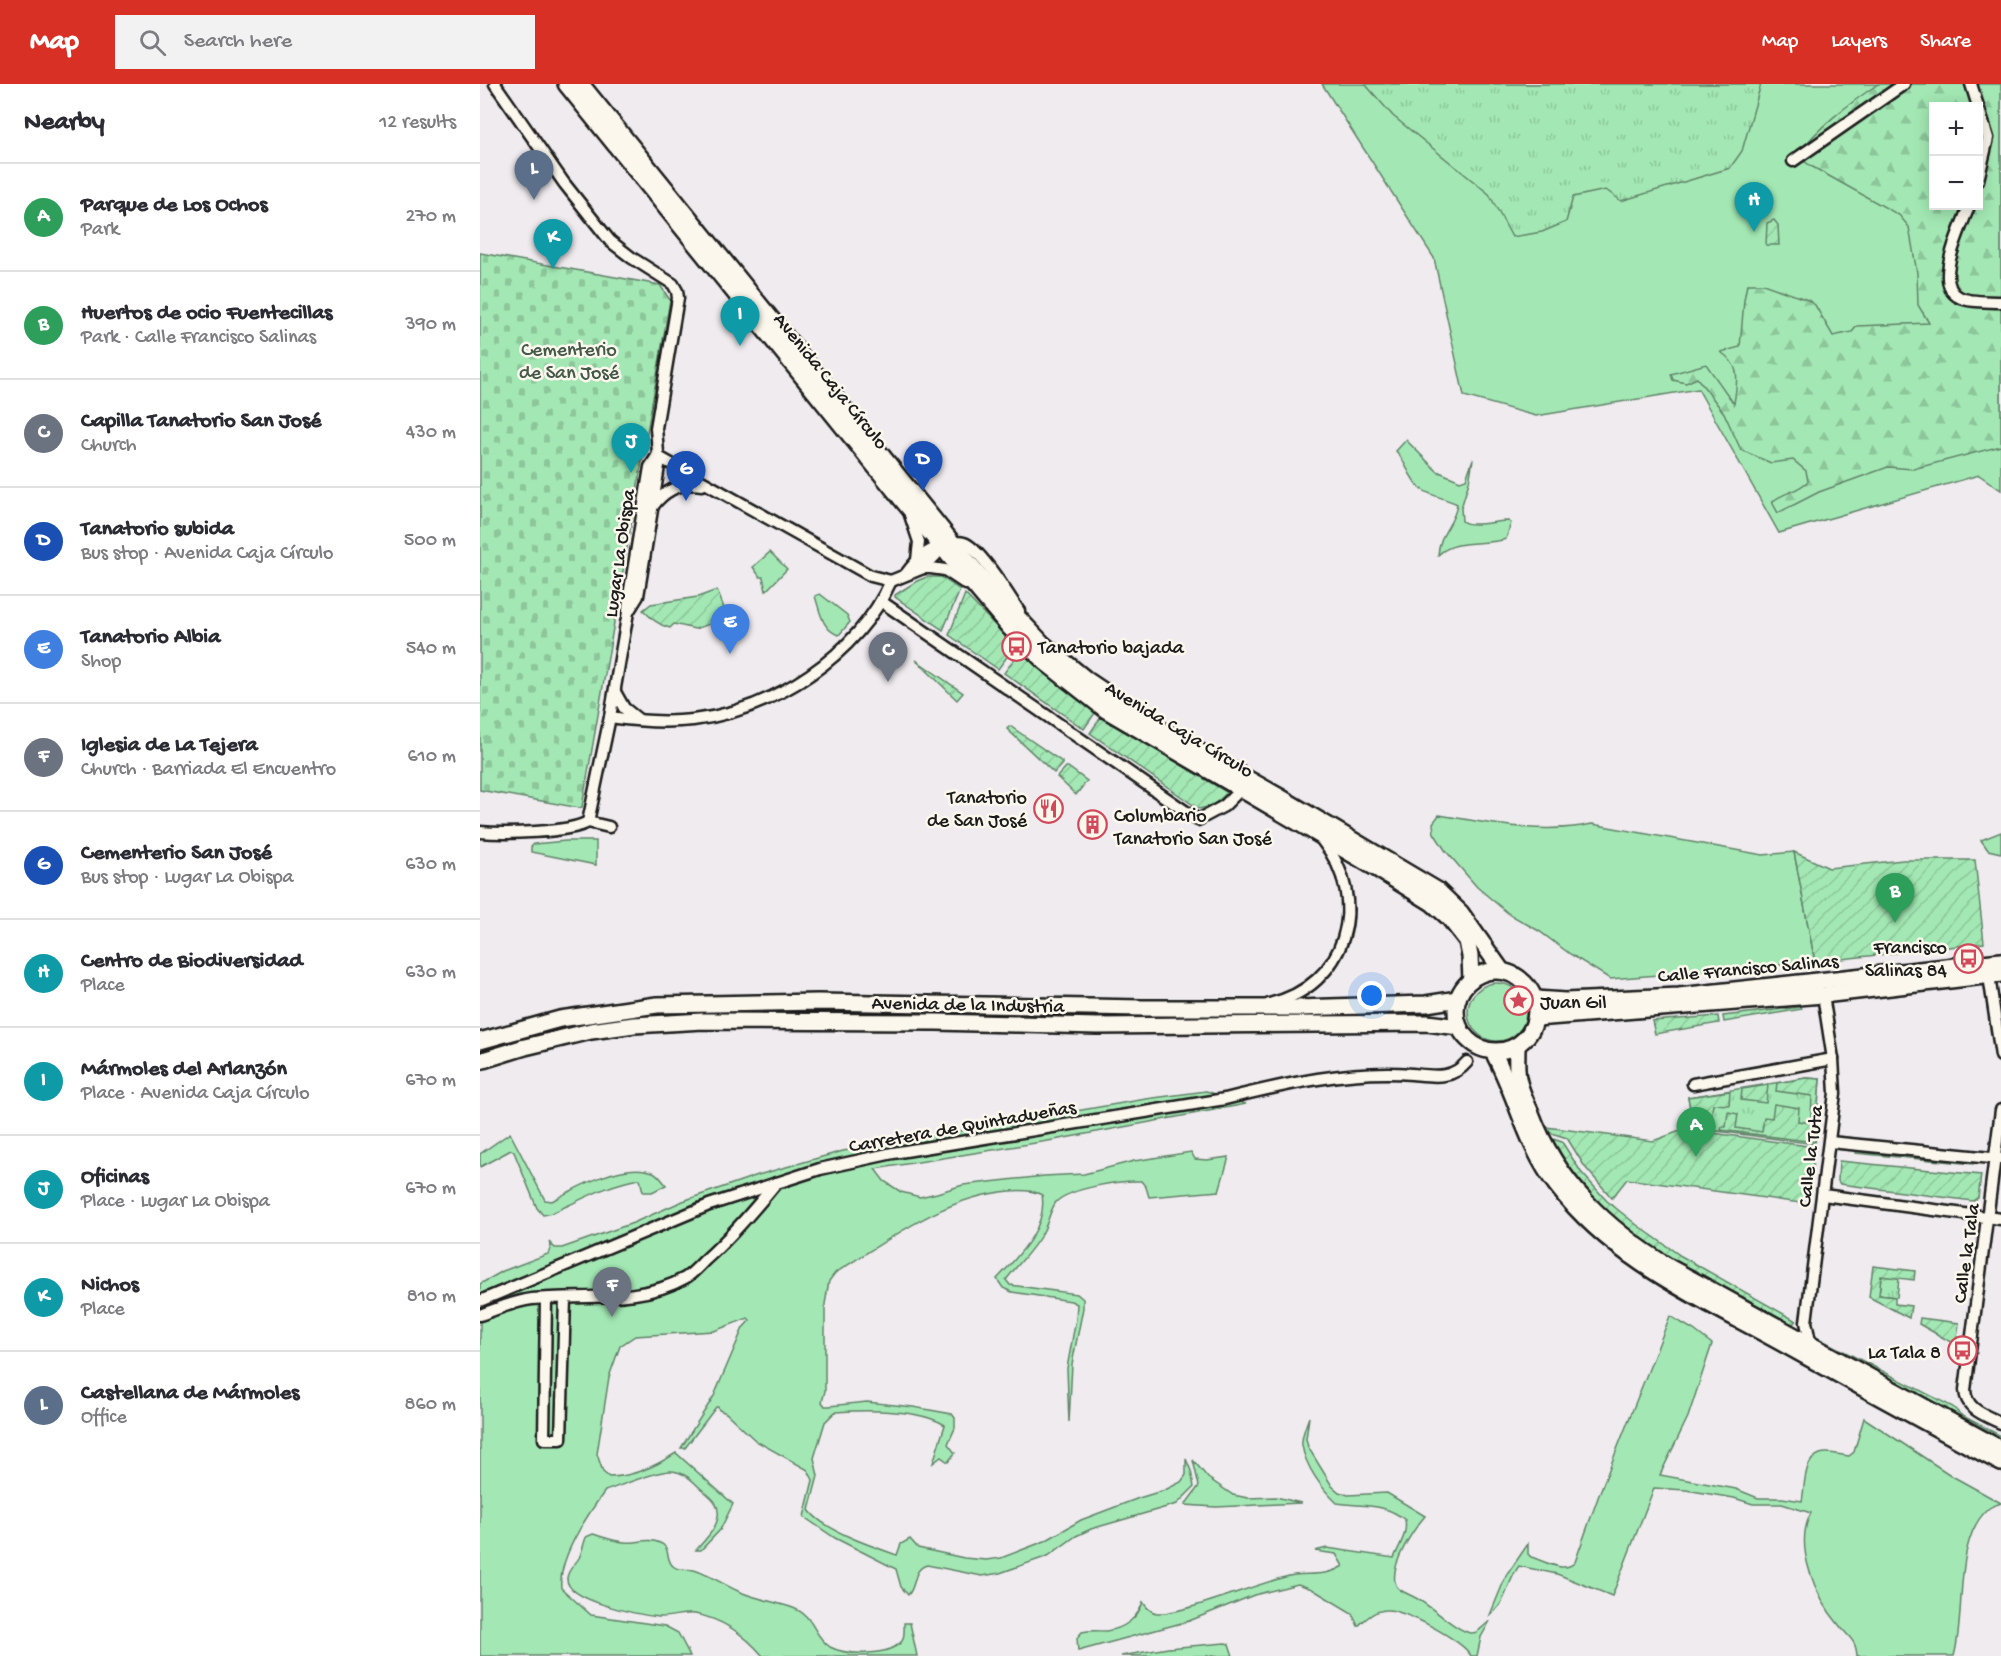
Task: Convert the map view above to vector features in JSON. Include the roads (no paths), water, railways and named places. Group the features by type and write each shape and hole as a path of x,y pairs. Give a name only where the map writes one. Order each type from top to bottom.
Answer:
{"main road":[{"name":"Avenida Caja Círculo","path":"566,84 903,501 946,541 1043,644 1072,669 1134,713 1437,890 1467,921 1502,971"},
{"name":"Avenida Caja Círculo","path":"581,84 946,541 996,614 1045,662 1089,698 1144,734 1427,900 1441,911 1467,941 1471,980"},
{"name":"Calle Francisco Salinas","path":"1535,999 1565,1001 1679,996 2001,962"},
{"path":"1502,971 1526,983 1535,999 1536,1018 1530,1034 1517,1046 1505,1051 1493,1052 1473,1044 1459,1027 1456,1008 1461,992 1471,980 1481,974 1502,971"},
{"name":"Calle Francisco Salinas","path":"1536,1018 1823,995 1995,975"},
{"name":"Avenida de la Industria","path":"480,1041 560,1019 657,1005 796,1002 1298,1008 1426,1004 1458,999"},
{"name":"Avenida de la Industria","path":"480,1061 591,1031 634,1025 703,1021 799,1020 1119,1027 1427,1023 1459,1027"},
{"path":"1517,1046 1518,1078 1534,1121 1562,1173 1588,1204 1618,1233 1643,1251 1786,1332 2001,1449"},
{"path":"1493,1052 1502,1069 1530,1142 1546,1171 1583,1218 1614,1245 1647,1268 1708,1304 2001,1463"}],"street":[{"name":"Lugar La Obispa","path":"495,84 564,183 610,241 673,284 678,298 656,428 657,456 650,466 615,691 588,822"},
{"path":"1793,161 1904,84"},
{"path":"1971,84 1988,138 1983,159"},
{"path":"1968,210 1947,267 1948,283 1953,294 1964,299 2001,302"},
{"path":"657,456 862,572 883,580 891,581 904,576 936,555 946,541"},
{"path":"628,612 638,596 659,466 657,456"},
{"path":"653,506 665,494 679,486 689,484 709,486"},
{"path":"903,501 919,538 920,564"},
{"path":"920,564 945,570 960,578 996,614"},
{"path":"610,717 681,720 714,716 750,705 775,694 826,664 882,602 891,581"},
{"path":"882,602 1198,820 1224,806 1241,789"},
{"path":"615,691 624,708 640,720"},
{"path":"480,832 538,831 577,826 588,822 609,827"},
{"name":"Avenida de la Industria","path":"1174,1008 1264,1005 1299,994 1328,970 1342,943 1347,919 1347,899 1335,859 1316,833"},
{"path":"1995,975 2001,1056"},
{"name":"Calle la Tuta","path":"1811,1346 1806,1322 1835,1093 1833,1059 1823,995"},
{"path":"1693,1084 1833,1059"},
{"name":"Carretera de Quintadueñas","path":"480,1301 709,1205 829,1167 893,1153 1225,1099 1280,1086 1382,1072 1448,1076 1461,1070 1467,1062"},
{"name":"Calle la Tala","path":"2001,1110 1998,1159 1965,1390 1967,1401 1973,1409 2001,1423"},
{"path":"1830,1142 1998,1159"},
{"path":"480,1314 523,1301 645,1293 665,1288 687,1277 719,1247 776,1183"},
{"path":"1823,1195 2001,1219"},
{"path":"546,1299 544,1439 561,1439 565,1298"},
{"path":"1786,1332 1806,1322"}],"place":[{"name":"Castellana de Mármoles","path":"534,200"},
{"name":"Centro de Biodiversidad","path":"1754,232"},
{"name":"Nichos","path":"553,269"},
{"name":"Mármoles del Arlanzón","path":"740,346"},
{"name":"Oficinas","path":"631,473"},
{"name":"Tanatorio subida","path":"923,491"},
{"name":"Cementerio San José","path":"686,501"},
{"name":"Tanatorio bajada","path":"1017,646"},
{"name":"Tanatorio Albia","path":"730,654"},
{"name":"Capilla Tanatorio San José","path":"888,682"},
{"name":"Tanatorio de San José","path":"1048,808"},
{"name":"Columbario Tanatorio San José","path":"1093,825"},
{"name":"Huertos de ocio Fuentecillas","path":"1895,923"},
{"name":"Francisco Salinas 84","path":"1968,958"},
{"name":"Juan Gil","path":"1519,1001"},
{"name":"Parque de Los Ochos","path":"1696,1157"},
{"name":"Iglesia de La Tejera","path":"612,1317"},
{"name":"La Tala 8","path":"1962,1351"}],"park label":[{"name":"Cementerio de San José","path":"569,360"}]}
